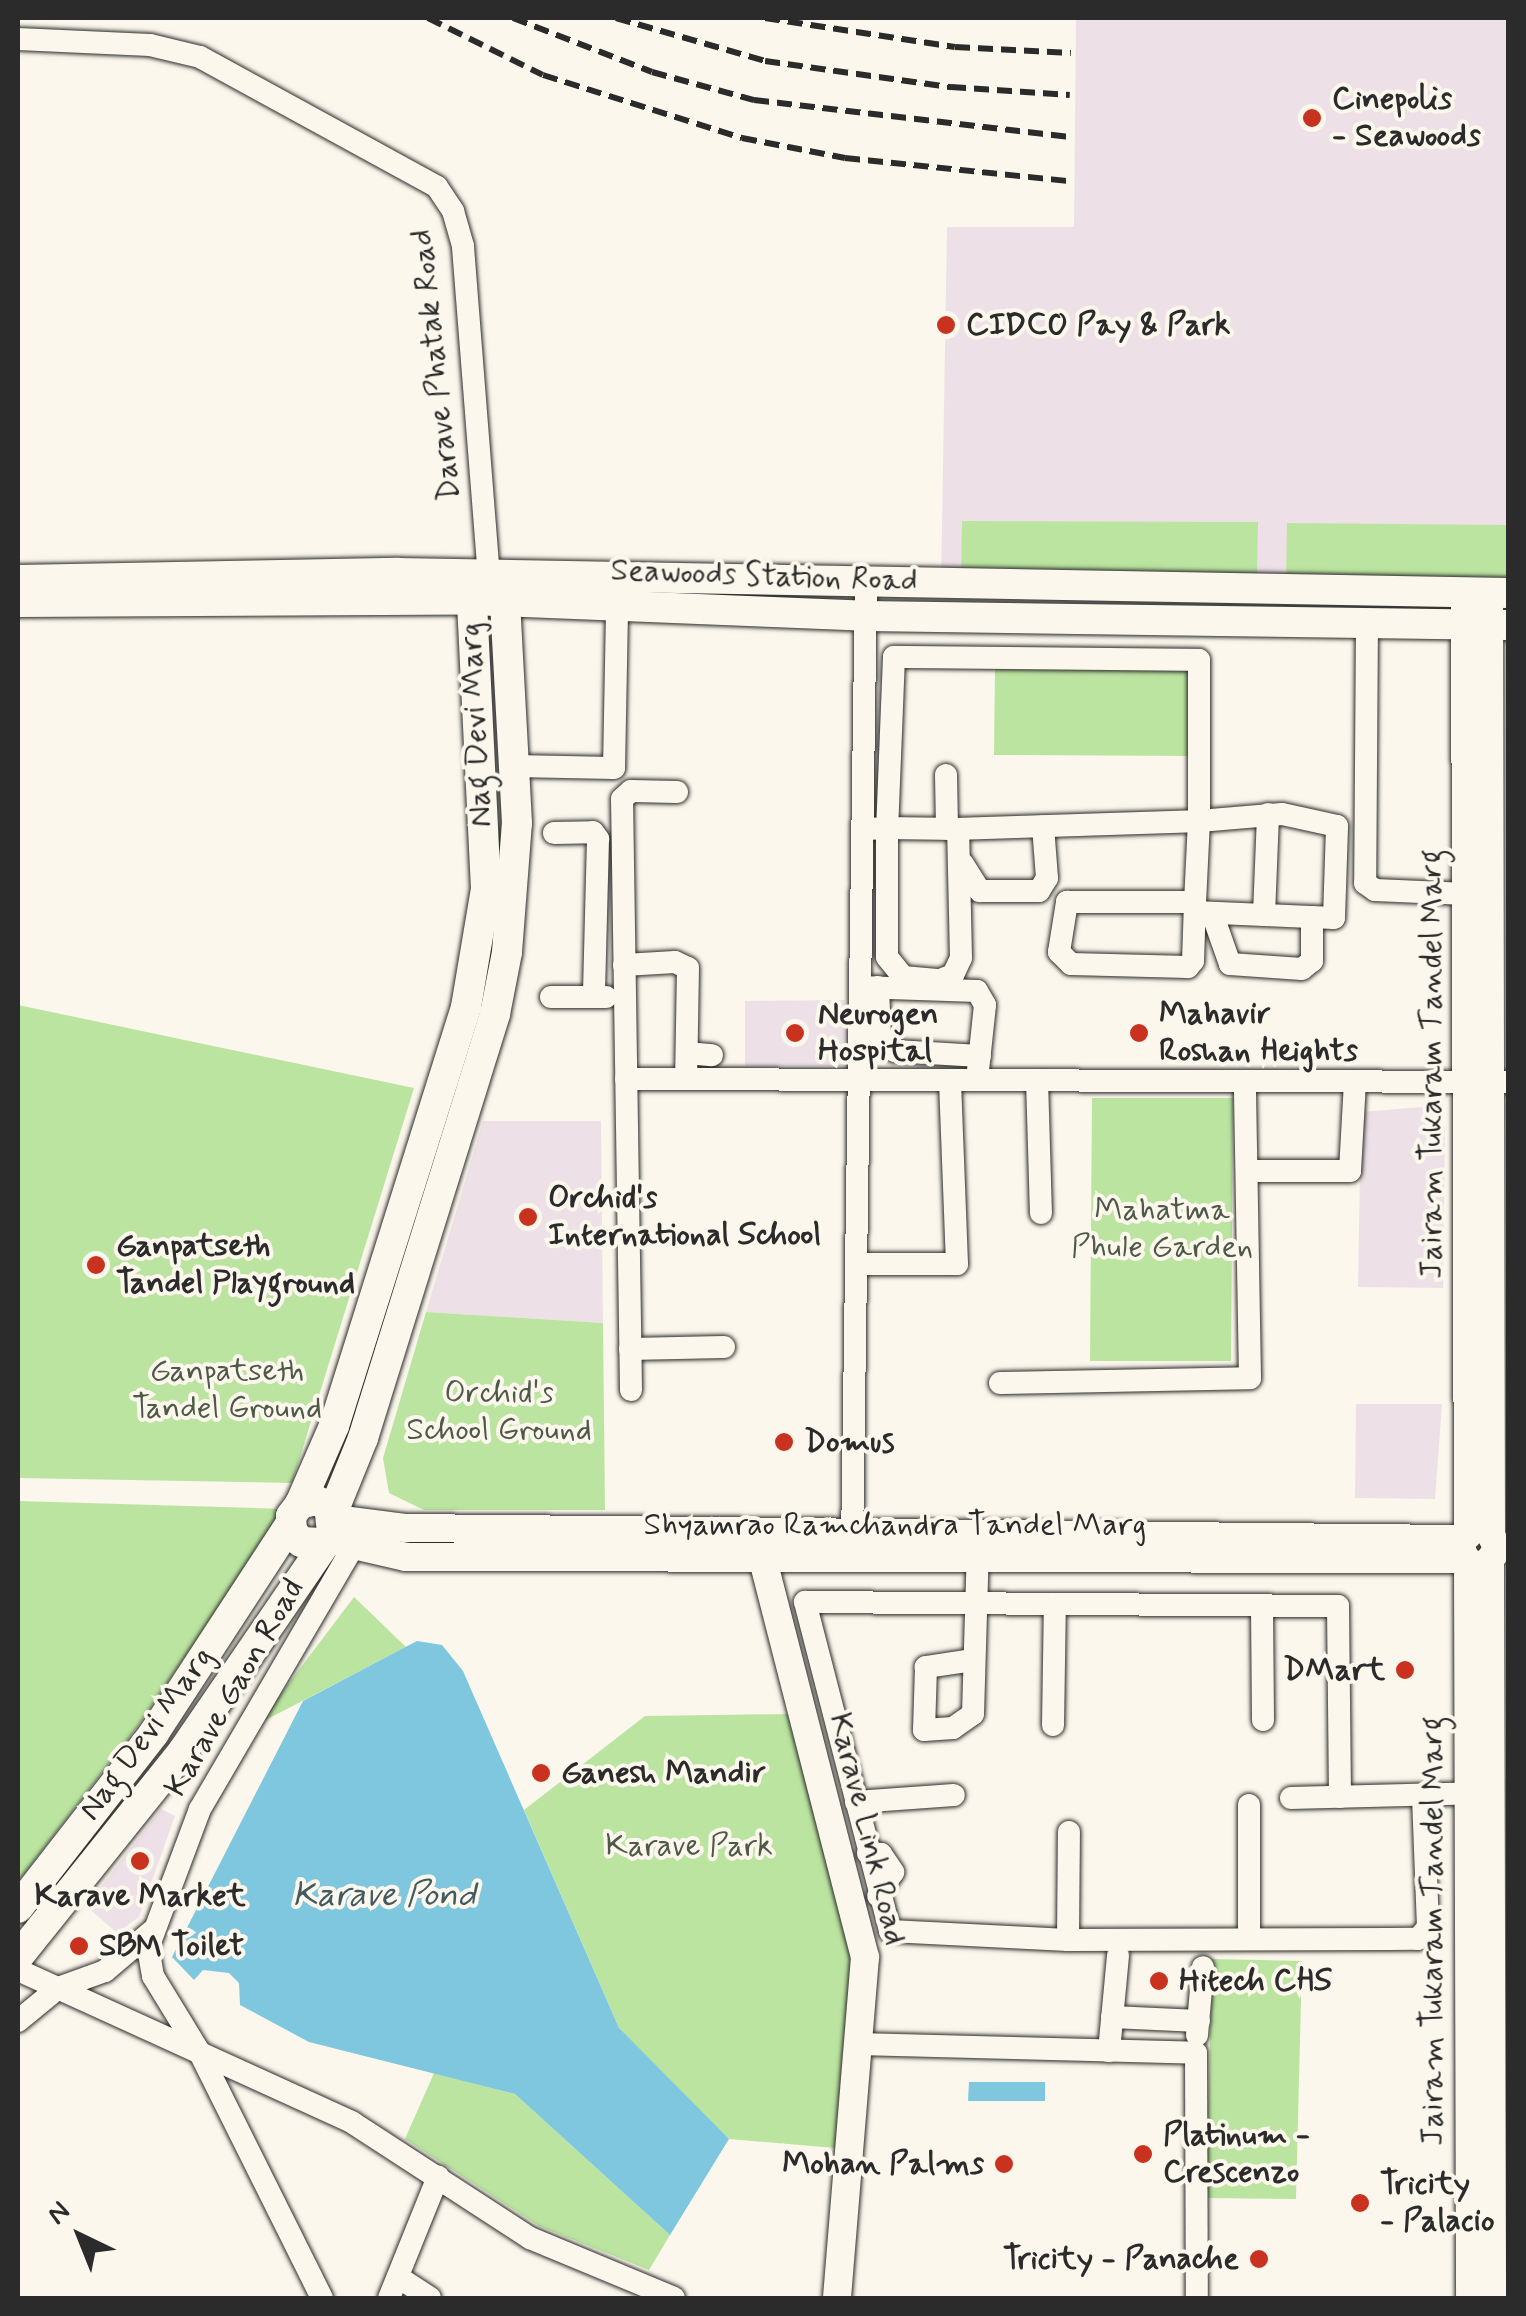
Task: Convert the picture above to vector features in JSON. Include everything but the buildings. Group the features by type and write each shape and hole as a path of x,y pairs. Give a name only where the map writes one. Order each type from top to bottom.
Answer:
{"main road":[{"name":"Seawoods Station Road","path":"18,580 489,574 866,585 1201,604 1367,622 1488,624"},
{"name":"Nag Devi Marg","path":"18,1908 154,1733 295,1514 334,1426 466,1006 478,947 487,822 472,600 489,574 505,602 516,892 495,1014 363,1438 340,1530 182,1751 18,1957"},
{"name":"Seawoods Station Road","path":"18,602 472,600 866,616 1488,592"},
{"path":"295,1514 301,1542 340,1530"}],"street":[{"name":"Darave Phatak Road","path":"18,39 150,45 200,57 436,187 453,211 463,247 489,574"},
{"path":"851,1560 859,1080 869,987 863,830 866,585"},
{"name":"Jairam Tukaram Tandel Marg","path":"1488,592 1499,851 1499,954 1488,1081 1485,1549 1492,2298"},
{"path":"863,830 1199,821 1268,814 1337,826 1338,914 1264,915 1201,909 1067,902 1059,952 1071,964 1188,967 1201,909 1199,821 1201,604"},
{"path":"514,766 614,768 617,606"},
{"path":"1367,622 1365,882 1375,890 1467,894"},
{"name":"Jairam Tukaram Tandel Marg","path":"1488,624 1467,894 1488,1081"},
{"path":"946,775 959,856 962,958 953,976 940,980 903,977 887,957 894,658 1200,660"},
{"path":"631,1390 622,799 632,790 678,792"},
{"path":"1264,915 1268,814"},
{"path":"959,856 980,891 1038,891 1046,878 1043,826"},
{"path":"554,834 593,832 598,839 594,997"},
{"path":"598,839 623,838"},
{"path":"1201,909 1230,964 1302,969 1312,961 1312,917"},
{"path":"624,966 675,962 688,968 686,1079"},
{"path":"869,987 977,991 985,1005 978,1068"},
{"path":"869,987 880,1036 895,1051 1037,1080 1488,1081"},
{"path":"551,997 625,997"},
{"path":"686,1053 712,1055"},
{"path":"626,1079 950,1080 978,1068"},
{"path":"856,1264 957,1264 950,1080"},
{"path":"1037,1080 1041,1213"},
{"path":"1000,1383 1250,1378 1246,1081"},
{"path":"1247,1171 1350,1171 1355,1081"},
{"path":"630,1349 724,1347"},
{"name":"Shyamrao Ramchandra Tandel Marg","path":"340,1530 978,1532 1485,1549"},
{"name":"Shyamrao Ramchandra Tandel Marg","path":"340,1530 406,1556 977,1562 1485,1549"},
{"name":"Karave Gaon Road","path":"322,2298 200,2052 153,1976 152,1931 200,1810 340,1530"},
{"path":"973,1660 978,1532"},
{"name":"Jairam Tukaram Tandel Marg","path":"1470,2298 1487,1782 1499,1690 1485,1549"},
{"name":"Karave Link Road","path":"763,1560 864,1957 837,2298"},
{"path":"1340,1797 1341,1611 1334,1604 974,1607 806,1602 890,1931 1068,1940 1423,1937 1423,1795"},
{"path":"1053,1725 1054,1604"},
{"path":"1262,1607 1263,1720"},
{"path":"1292,1798 1423,1795 1487,1782"},
{"path":"856,1802 954,1795"},
{"path":"1249,1805 1249,1937"},
{"path":"1068,1940 1069,1832"},
{"path":"18,2021 58,1988 105,1972 152,1931"},
{"path":"1109,2051 1118,1955"},
{"path":"1196,2298 1196,2054 1204,1968"},
{"path":"18,1970 353,2123 530,2238 618,2287 674,2298"},
{"path":"1112,2017 1198,2020"},
{"path":"859,2044 1196,2054"},
{"path":"430,2298 393,2288 438,2178"}],"shaded area":[{"path":"1076,18 1508,18 1508,593 941,586 947,227 1074,227"},
{"name":"Neurogen Hospital","path":"845,1000 844,1066 745,1066 745,1001"},
{"path":"1422,1107 1445,1127 1443,1288 1358,1287 1361,1112"},
{"name":"Orchid's International School","path":"483,1121 601,1121 603,1323 426,1312"},
{"path":"1356,1404 1442,1404 1435,1499 1355,1498"},
{"path":"1504,1778 1508,1779 1508,2212 1504,2212"},
{"name":"Karave Market","path":"161,1809 175,1816 139,1917 117,1933 86,1906"}],"green space":[{"path":"962,521 1258,522 1257,576 961,575"},
{"path":"1287,523 1508,525 1508,582 1286,579"},
{"path":"995,666 1190,667 1189,756 994,755"},
{"name":"Ganpatseth Tandel Ground","path":"18,1005 414,1088 292,1483 18,1478"},
{"name":"Mahatma Phule Garden","path":"1092,1098 1233,1098 1231,1361 1090,1361"},
{"name":"Orchid's School Ground","path":"426,1312 603,1323 605,1510 424,1510 389,1493 383,1458"},
{"path":"18,1501 286,1509 137,1727 18,1882"},
{"path":"354,1597 406,1647 258,1724"},
{"name":"Karave Park","path":"789,1714 851,1953 835,2148 729,2139 641,2057 619,2028 524,1810 645,1716"},
{"path":"1212,1959 1302,1961 1296,2199 1206,2198"},
{"path":"434,2073 515,2094 670,2235 649,2270 539,2226 405,2139"}],"water":[{"name":"Karave Pond","path":"417,1641 442,1645 463,1671 619,2028 729,2139 670,2235 515,2094 309,2042 240,2005 239,1983 229,1973 203,1970 194,1980 172,1957 303,1701"},
{"path":"969,2082 1045,2082 1045,2101 968,2101"}],"railway":[{"path":"428,18 543,75 742,138 845,158 1069,181"},
{"path":"513,18 652,72 754,100 1070,137"},
{"path":"616,18 765,61 951,87 1070,95"},
{"path":"765,18 955,47 1071,53"}],"place":[{"name":"Cinepolis - Seawoods","path":"1312,118"},
{"name":"CIDCO Pay & Park","path":"946,325"},
{"name":"Neurogen Hospital","path":"795,1033"},
{"name":"Mahavir Roshan Heights","path":"1139,1033"},
{"name":"Orchid's International School","path":"528,1217"},
{"name":"Ganpatseth Tandel Playground","path":"96,1265"},
{"name":"Domus","path":"784,1442"},
{"name":"DMart","path":"1405,1670"},
{"name":"Ganesh Mandir","path":"541,1773"},
{"name":"Karave Market","path":"140,1861"},
{"name":"SBM Toilet","path":"79,1946"},
{"name":"Hitech CHS","path":"1159,1981"},
{"name":"Platinum - Crescenzo","path":"1143,2154"},
{"name":"Mohan Palms","path":"1004,2164"},
{"name":"Tricity - Palacio","path":"1360,2203"},
{"name":"Tricity - Panache","path":"1259,2259"}]}
